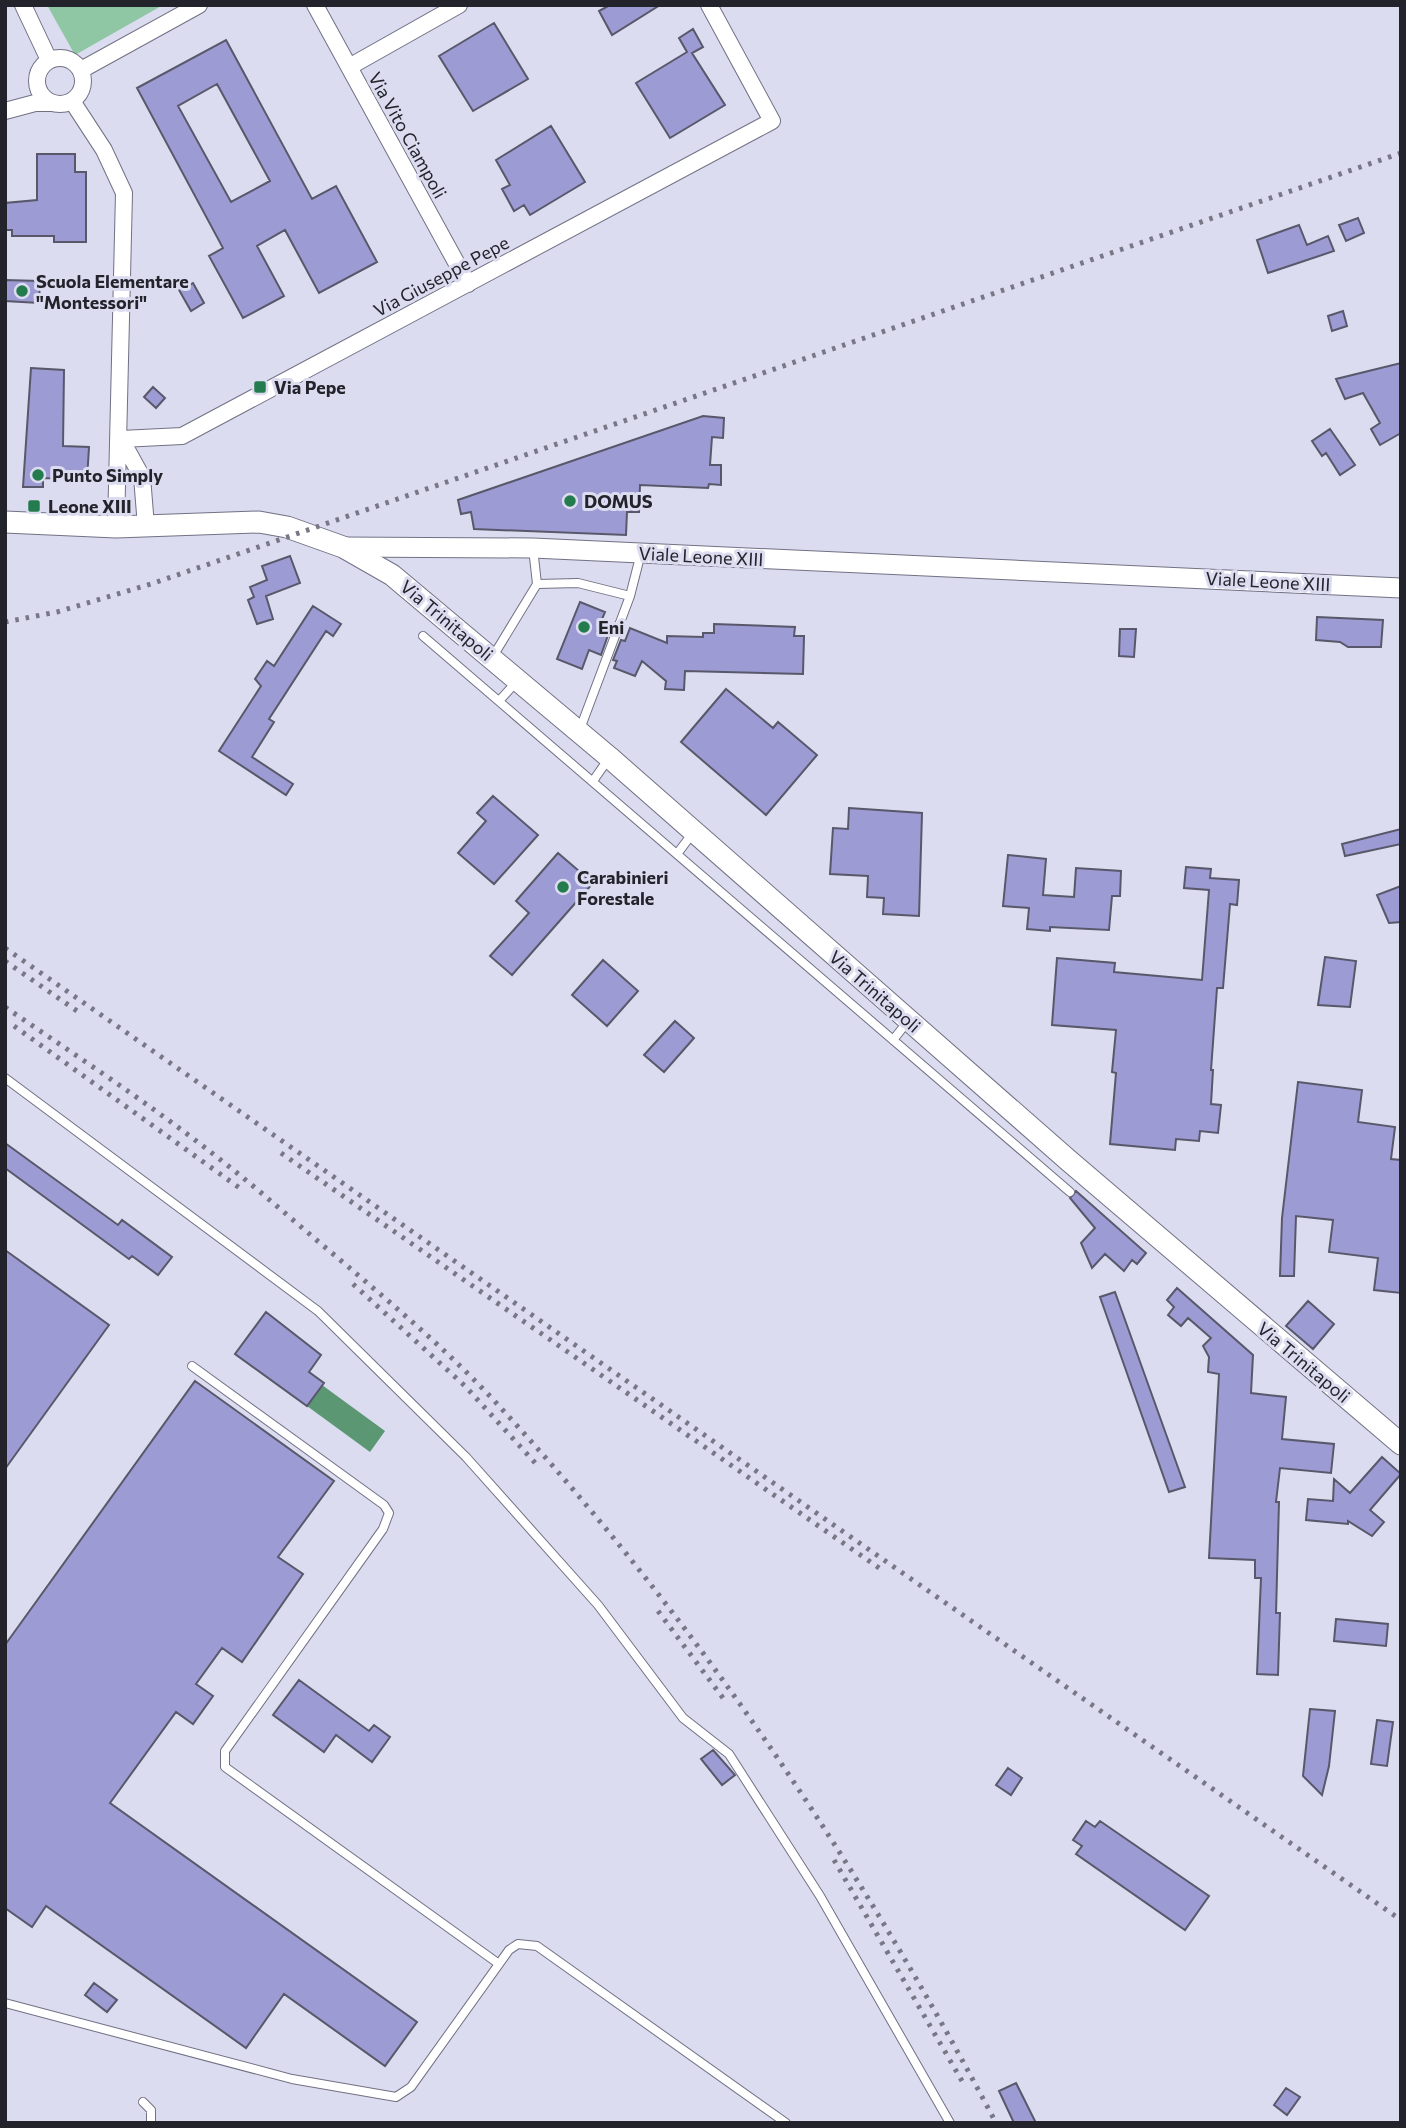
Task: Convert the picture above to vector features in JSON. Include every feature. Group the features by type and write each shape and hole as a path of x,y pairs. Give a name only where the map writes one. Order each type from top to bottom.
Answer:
{"main road":[{"name":"Viale Leone XIII","path":"5,522 116,527 259,522 301,531 343,547"},
{"name":"Via Trinitapoli","path":"343,547 399,580 609,757 908,1021 1401,1444"}],"street":[{"path":"23,5 49,60"},
{"path":"81,70 199,5"},
{"name":"Via Vito Ciampoli","path":"315,5 468,284"},
{"path":"349,67 459,5"},
{"name":"Via Giuseppe Pepe","path":"121,439 182,436 772,121 709,5"},
{"path":"69,59 81,70 83,88 72,102 9,109 49,60 69,59"},
{"path":"37,75 42,96 52,103"},
{"path":"72,102 104,150 124,193 121,439 116,462 116,527"},
{"path":"121,439 142,477 146,526"},
{"name":"Viale Leone XIII","path":"343,547 533,548 1401,588"}],"lane":[{"path":"492,658 537,584 533,548"},
{"path":"579,732 630,596 641,553"},
{"path":"537,584 578,583 630,596"},
{"path":"423,636 1070,1192"},
{"path":"499,701 518,680"},
{"path":"593,781 609,757"},
{"path":"677,854 693,833"},
{"path":"892,1040 908,1021"},
{"path":"5,1078 318,1311 474,1467 598,1605 683,1718 729,1754 820,1896 950,2123"},
{"path":"192,1366 384,1505 389,1513 387,1523 225,1751 225,1767 499,1964"},
{"path":"5,2003 292,2079 396,2097 411,2087 499,1964 518,1944 537,1946 786,2123"},
{"path":"143,2102 151,2110 151,2123"}],"shaded area":[{"path":"47,5 163,5 75,55"},
{"path":"322,1385 385,1431 370,1452 307,1406"}],"building":[{"path":"610,5 660,5 612,35 599,11"},
{"path":"494,23 528,79 473,111 439,56"},
{"path":"693,29 703,47 692,53 725,105 670,138 636,83 687,52 679,38"},
{"path":"226,40 312,199 336,186 377,262 319,293 285,230 257,246 284,296 243,318 209,256 223,248 137,88","holes":["217,84 270,181 231,202 178,106"]},
{"path":"551,126 585,182 530,215 524,205 514,211 502,189 510,185 496,160"},
{"path":"37,154 75,154 75,172 86,172 86,242 54,242 54,236 12,236 12,230 5,230 5,203 37,200"},
{"path":"1358,218 1364,233 1346,241 1339,225"},
{"path":"1299,225 1307,245 1328,236 1334,251 1268,273 1257,240"},
{"name":"Scuola Elementare \"Montessori\"","path":"5,280 40,281 39,303 5,301"},
{"path":"193,283 204,303 191,311 179,290"},
{"path":"1343,311 1347,326 1332,331 1328,316"},
{"path":"1401,363 1401,433 1380,445 1371,429 1380,423 1363,393 1345,399 1336,379"},
{"path":"31,368 64,370 63,446 89,447 87,480 43,478 43,487 23,487"},
{"path":"153,387 165,398 156,408 144,397"},
{"path":"703,416 724,418 723,438 712,437 710,465 721,465 721,485 709,484 708,488 640,485 639,512 627,512 626,535 474,529 471,512 461,514 458,500"},
{"path":"1330,429 1355,465 1340,475 1326,453 1322,456 1312,441"},
{"path":"290,556 300,583 266,596 273,619 257,624 248,600 254,597 250,587 267,580 262,566"},
{"path":"580,602 605,612 597,631 608,635 601,655 589,650 582,669 557,659"},
{"path":"313,606 341,624 333,636 326,631 269,719 274,722 252,757 293,784 286,795 219,751 261,686 255,679 267,661 274,666"},
{"path":"1317,617 1383,620 1381,647 1348,647 1340,642 1316,640"},
{"path":"714,624 795,627 794,636 804,636 803,674 685,671 684,690 665,689 666,681 642,661 635,676 614,668 617,661 613,660 621,640 625,641 630,628 667,643 667,636 703,637 703,633 714,633"},
{"path":"1120,629 1136,629 1134,657 1119,656"},
{"path":"726,689 773,728 778,722 817,755 766,815 681,742"},
{"path":"493,796 538,835 494,884 458,853 486,821 477,813"},
{"path":"849,808 922,813 919,916 883,914 884,898 867,897 868,876 830,874 833,828 848,829"},
{"path":"1401,829 1401,844 1345,856 1342,844"},
{"path":"558,853 593,883 512,975 490,956 529,913 516,901"},
{"path":"1008,855 1046,859 1043,895 1074,897 1076,868 1121,871 1120,896 1112,896 1109,930 1050,927 1050,931 1027,929 1029,908 1003,906"},
{"path":"1186,867 1211,869 1210,878 1239,880 1237,905 1230,904 1223,988 1217,988 1211,1104 1221,1105 1218,1133 1200,1131 1199,1141 1176,1139 1175,1150 1110,1144 1116,1073 1112,1072 1116,1030 1052,1025 1057,958 1115,963 1114,972 1202,980 1209,890 1184,888"},
{"path":"1401,886 1401,922 1389,923 1377,895"},
{"path":"1325,957 1356,961 1350,1007 1318,1005"},
{"path":"603,960 638,991 607,1026 572,995"},
{"path":"675,1021 694,1038 664,1072 644,1055"},
{"path":"1298,1082 1362,1090 1358,1122 1395,1127 1391,1159 1401,1160 1401,1293 1374,1290 1378,1258 1329,1252 1333,1220 1296,1216 1294,1276 1280,1276 1282,1218"},
{"path":"5,1143 118,1225 122,1220 172,1257 158,1275 132,1256 129,1259 5,1168"},
{"path":"1076,1191 1146,1253 1137,1264 1132,1260 1124,1271 1105,1254 1092,1268 1081,1243 1095,1228 1070,1198"},
{"path":"5,1250 109,1325 5,1469"},
{"path":"1177,1288 1253,1355 1251,1393 1286,1397 1282,1439 1334,1444 1331,1473 1280,1468 1276,1502 1279,1502 1276,1613 1280,1613 1278,1675 1257,1674 1261,1578 1255,1578 1255,1560 1209,1558 1219,1374 1208,1372 1209,1357 1203,1346 1211,1338 1188,1318 1181,1326 1168,1315 1174,1307 1167,1300"},
{"path":"1115,1292 1185,1487 1169,1492 1100,1297"},
{"path":"1308,1301 1334,1324 1313,1349 1286,1326"},
{"path":"266,1312 321,1355 309,1372 324,1383 307,1406 235,1354"},
{"path":"195,1381 334,1481 278,1557 303,1574 242,1662 222,1648 196,1684 213,1696 193,1724 176,1712 110,1803 417,2022 385,2066 284,1994 246,2048 46,1906 32,1927 5,1908 5,1645"},
{"path":"1382,1457 1401,1474 1370,1510 1384,1522 1372,1536 1348,1521 1348,1524 1306,1520 1308,1499 1333,1501 1334,1479 1350,1493"},
{"path":"1336,1619 1388,1624 1386,1646 1334,1641"},
{"path":"299,1680 369,1731 374,1725 390,1737 372,1762 336,1735 324,1752 273,1715"},
{"path":"1310,1709 1335,1711 1329,1766 1322,1795 1303,1776"},
{"path":"1377,1720 1393,1722 1387,1766 1371,1764"},
{"path":"713,1750 735,1775 722,1785 701,1759"},
{"path":"1008,1768 1022,1778 1011,1795 996,1785"},
{"path":"1086,1821 1095,1827 1100,1821 1209,1896 1185,1930 1076,1854 1082,1846 1073,1840"},
{"path":"94,1983 117,2000 107,2012 85,1995"},
{"path":"1016,2083 1036,2123 1014,2123 999,2091"},
{"path":"1286,2088 1300,2097 1287,2115 1274,2105"}],"railway":[{"path":"5,622 57,612 151,584 1401,153"},
{"path":"5,948 1401,1920"},
{"path":"5,961 77,1011"},
{"path":"5,1007 196,1141 338,1258 462,1368 573,1489 642,1573 708,1660 832,1840 944,2027 996,2123"},
{"path":"14,1026 241,1189"},
{"path":"281,1153 882,1570"},
{"path":"353,1284 465,1386 538,1466"},
{"path":"658,1611 723,1698"},
{"path":"834,1860 962,2081"}],"place":[{"name":"Scuola Elementare \"Montessori\"","path":"22,291"},
{"name":"Via Pepe","path":"260,387"},
{"name":"Punto Simply","path":"38,475"},
{"name":"DOMUS","path":"570,501"},
{"name":"Leone XIII","path":"34,506"},
{"name":"Eni","path":"584,627"},
{"name":"Carabinieri Forestale","path":"563,887"}]}
